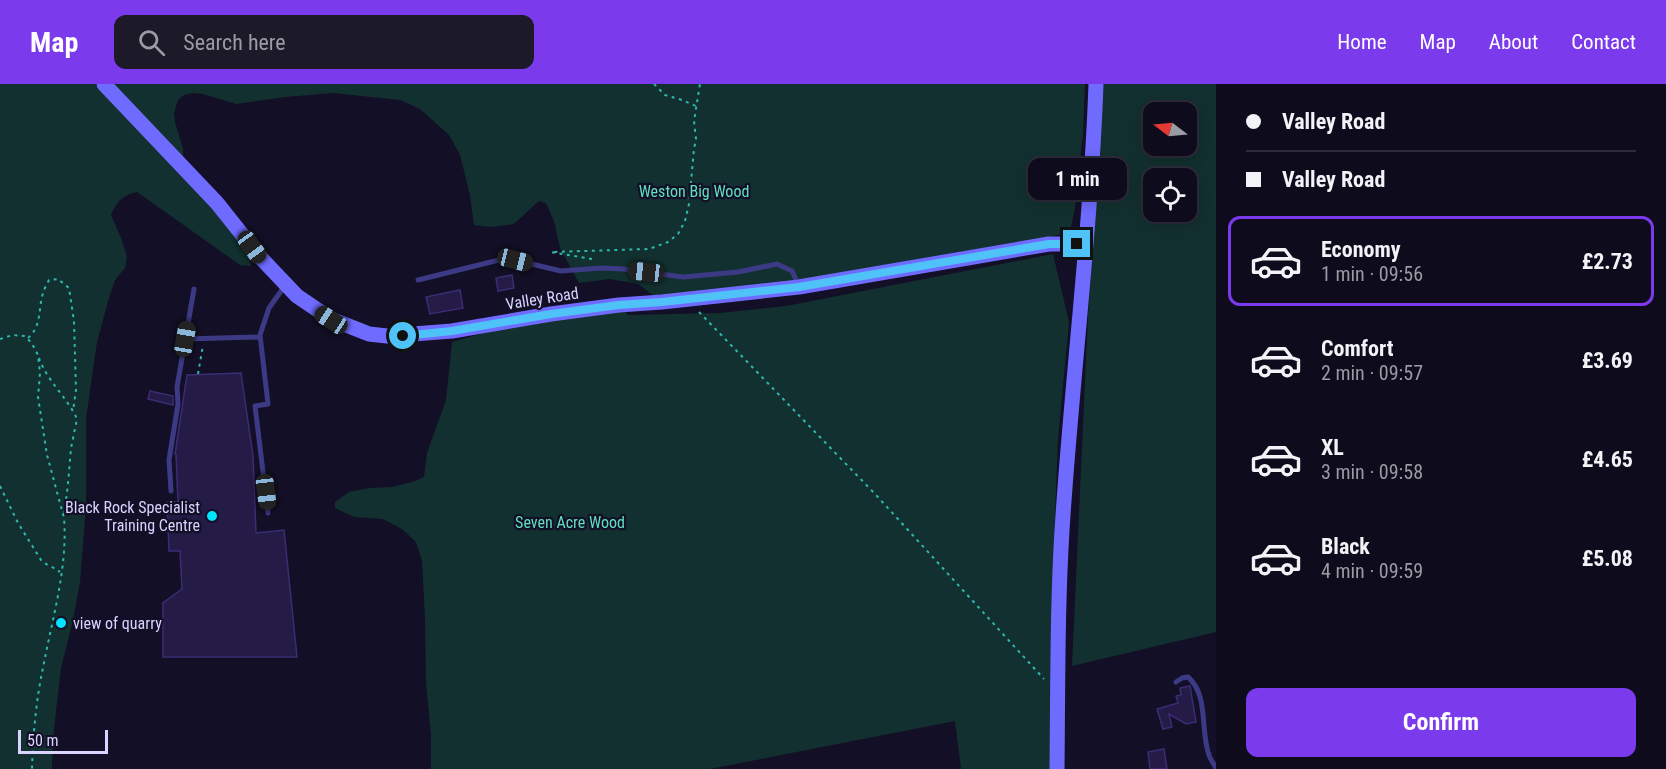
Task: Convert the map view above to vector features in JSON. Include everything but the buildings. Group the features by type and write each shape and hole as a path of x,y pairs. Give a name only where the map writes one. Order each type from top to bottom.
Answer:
{"street":[{"name":"Valley Road","path":"104,84 218,203 285,285 331,320 369,334 387,336 452,331 619,305 799,287 1049,244 1085,244"},
{"path":"1057,761 1060,567 1096,84"}],"lane":[{"path":"418,280 502,259 561,271 623,269 683,277 738,272 777,264 789,268 799,287"},
{"path":"268,513 255,406 268,404 259,338 269,308 285,285"},
{"path":"171,491 170,460 178,404 177,387 194,289"},
{"path":"185,339 259,338"},
{"path":"1176,682 1188,677 1195,683 1200,698 1209,756 1216,768"}],"path":[{"path":"654,84 665,95 696,106"},
{"path":"598,260 551,252 649,249 668,242 678,234 685,221 689,204 696,139 694,121 700,84"},
{"path":"28,338 34,333 40,316 43,293 49,280 58,279 69,288 74,321 76,390 73,411"},
{"path":"686,299 876,495 1058,694"},
{"path":"0,339 13,335 28,338 35,348 44,371 77,419 70,448 61,573 40,684 32,769"},
{"path":"198,375 204,340"},
{"path":"38,356 40,373 38,397 47,455 64,518"},
{"path":"0,486 18,523 41,560 61,573"}],"green space":[{"path":"0,84 95,84 214,206 248,253 251,266 240,265 137,192 121,199 111,215 127,257 125,268 115,280 97,342 86,419 86,506 80,582 61,668 52,769 0,769"},
{"name":"Weston Big Wood","path":"114,84 1085,84 1083,134 1075,208 1071,227 1065,234 855,270 799,287 662,302 638,284 610,279 579,283 560,248 554,221 546,203 539,201 514,224 491,227 474,225 470,195 460,155 449,135 420,109 400,100 333,93 236,104 203,94 184,95 178,100 174,113 183,158"},
{"path":"1103,84 1216,84 1216,632 1072,666 1088,316"},
{"name":"Seven Acre Wood","path":"1053,254 1069,322 1058,440 1054,542 1052,769 961,769 955,721 710,769 431,769 422,561 416,542 402,529 383,519 354,517 335,508 335,502 349,492 392,487 424,477 427,453 446,400 452,342 551,314 619,305 628,315 720,313 786,306"}],"place":[{"name":"Black Rock Specialist Training Centre","path":"212,516"},
{"name":"view of quarry","path":"61,623"}],"route":[{"path":"403,336 452,331 619,305 799,287 1049,244 1077,244"}]}
